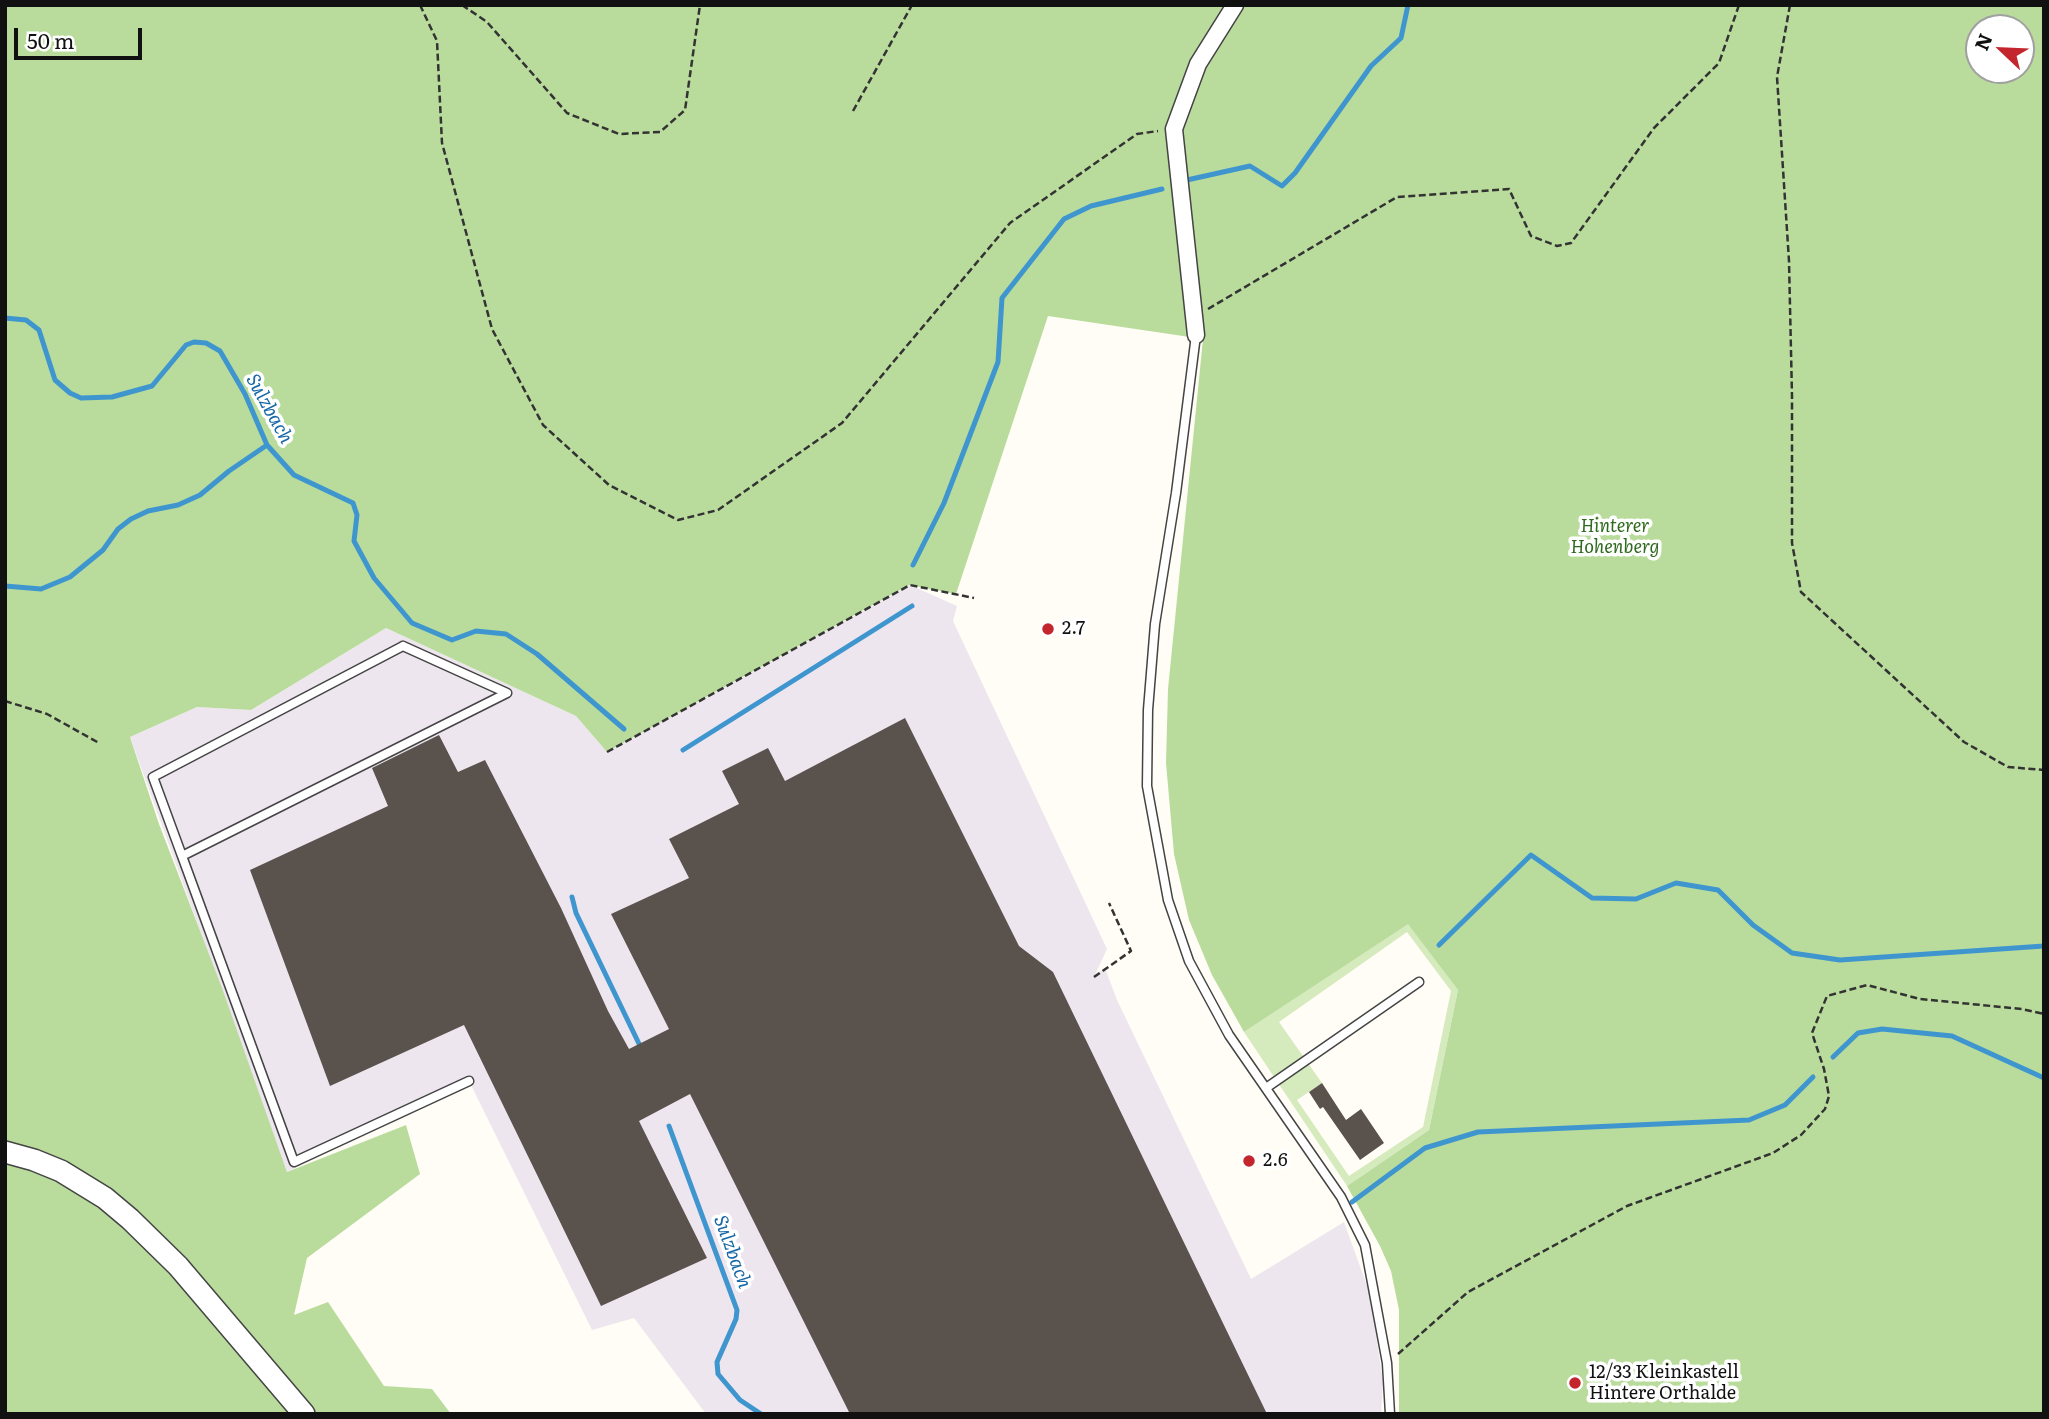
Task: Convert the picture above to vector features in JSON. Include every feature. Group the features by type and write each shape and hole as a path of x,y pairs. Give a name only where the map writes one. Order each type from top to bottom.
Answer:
{"street":[{"path":"1196,335 1174,129 1198,64 1235,5"},
{"path":"5,1152 61,1171 105,1198 130,1219 178,1266 304,1414"}],"lane":[{"path":"1196,335 1176,494 1155,624 1148,710 1147,786 1168,900 1189,961 1229,1035 1341,1197 1365,1245 1387,1363 1390,1414"},
{"path":"182,856 507,693 403,646 153,777 294,1162 469,1081"},
{"path":"1266,1088 1419,982"}],"path":[{"path":"420,5 437,41 442,143 492,329 543,425 609,485 678,520 718,510 842,422 1010,223 1137,134 1174,129"},
{"path":"462,5 487,22 567,113 619,134 660,132 685,110 700,5"},
{"path":"853,111 912,5"},
{"path":"1196,317 1396,197 1509,189 1531,236 1557,246 1571,243 1654,128 1719,63 1739,5"},
{"path":"1790,5 1777,77 1789,274 1793,396 1792,543 1801,592 1964,741 2008,767 2044,770"},
{"path":"607,752 909,585 974,598"},
{"path":"5,701 47,714 99,743"},
{"path":"1094,977 1131,951 1109,902"},
{"path":"1387,1363 1468,1292 1627,1206 1773,1153 1801,1135 1825,1109 1829,1096 1824,1069 1812,1033 1827,996 1867,985 1920,999 2022,1009 2044,1014"}],"shaded area":[{"path":"910,585 957,606 953,621 1107,949 1095,975 1105,968 1117,1000 1251,1279 1344,1222 1370,1294 1383,1382 1381,1414 706,1414 634,1318 592,1330 470,1083 287,1172 130,737 197,707 251,710 386,628 576,716 607,752"}],"green space":[{"name":"Hinterer Hohenberg","path":"5,5 2044,5 2044,1414 1399,1414 1399,1310 1391,1271 1347,1186 1429,1130 1458,990 1408,924 1244,1032 1212,975 1189,920 1174,854 1166,763 1168,689 1203,339 1048,316 956,594 909,585 607,752 576,716 386,628 251,710 197,707 130,737 159,824 222,988 287,1172 406,1125 420,1174 307,1258 294,1315 328,1302 384,1386 432,1389 451,1414 5,1414"},
{"path":"1408,923 1458,990 1429,1130 1347,1186 1244,1032","holes":["1407,932 1451,991 1423,1127 1349,1176 1297,1100 1322,1083 1279,1022"]}],"building":[{"path":"905,718 1019,946 1053,972 1267,1414 850,1414 690,1094 639,1121 707,1258 601,1306 464,1025 330,1086 250,870 388,806 372,768 439,735 458,772 485,760 629,1049 669,1029 611,914 689,878 669,839 739,804 722,771 768,748 785,781"},
{"path":"1322,1083 1346,1120 1361,1109 1384,1143 1360,1160 1323,1107 1320,1109 1309,1092"}],"waterway":[{"path":"1187,180 1250,166 1282,186 1295,173 1371,66 1401,38 1408,5"},
{"path":"913,565 944,503 998,362 1002,298 1064,219 1091,206 1162,189"},
{"name":"Sulzbach","path":"5,318 26,320 39,330 55,380 70,393 81,398 112,397 152,386 186,345 194,342 206,343 220,351 245,394 267,445 294,475 353,503 357,515 354,541 374,578 412,623 452,640 476,631 506,634 537,654 624,729"},
{"path":"5,586 41,589 70,577 103,550 118,529 131,519 148,511 178,505 200,495 267,445"},
{"path":"683,750 912,606"},
{"path":"1439,945 1531,855 1592,898 1636,899 1676,883 1718,890 1753,925 1792,953 1840,960 2044,946"},
{"name":"Sulzbach","path":"572,897 576,913 642,1050"},
{"path":"1833,1057 1858,1033 1882,1029 1952,1036 2044,1078"},
{"path":"1352,1202 1425,1148 1478,1132 1749,1120 1785,1105 1813,1077"},
{"name":"Sulzbach","path":"669,1126 737,1310 736,1319 717,1362 718,1374 740,1400 761,1414"}],"place":[{"name":"2.7","path":"1048,629"},
{"name":"2.6","path":"1249,1161"},
{"name":"12/33 Kleinkastell Hintere Orthalde","path":"1575,1383"}]}
